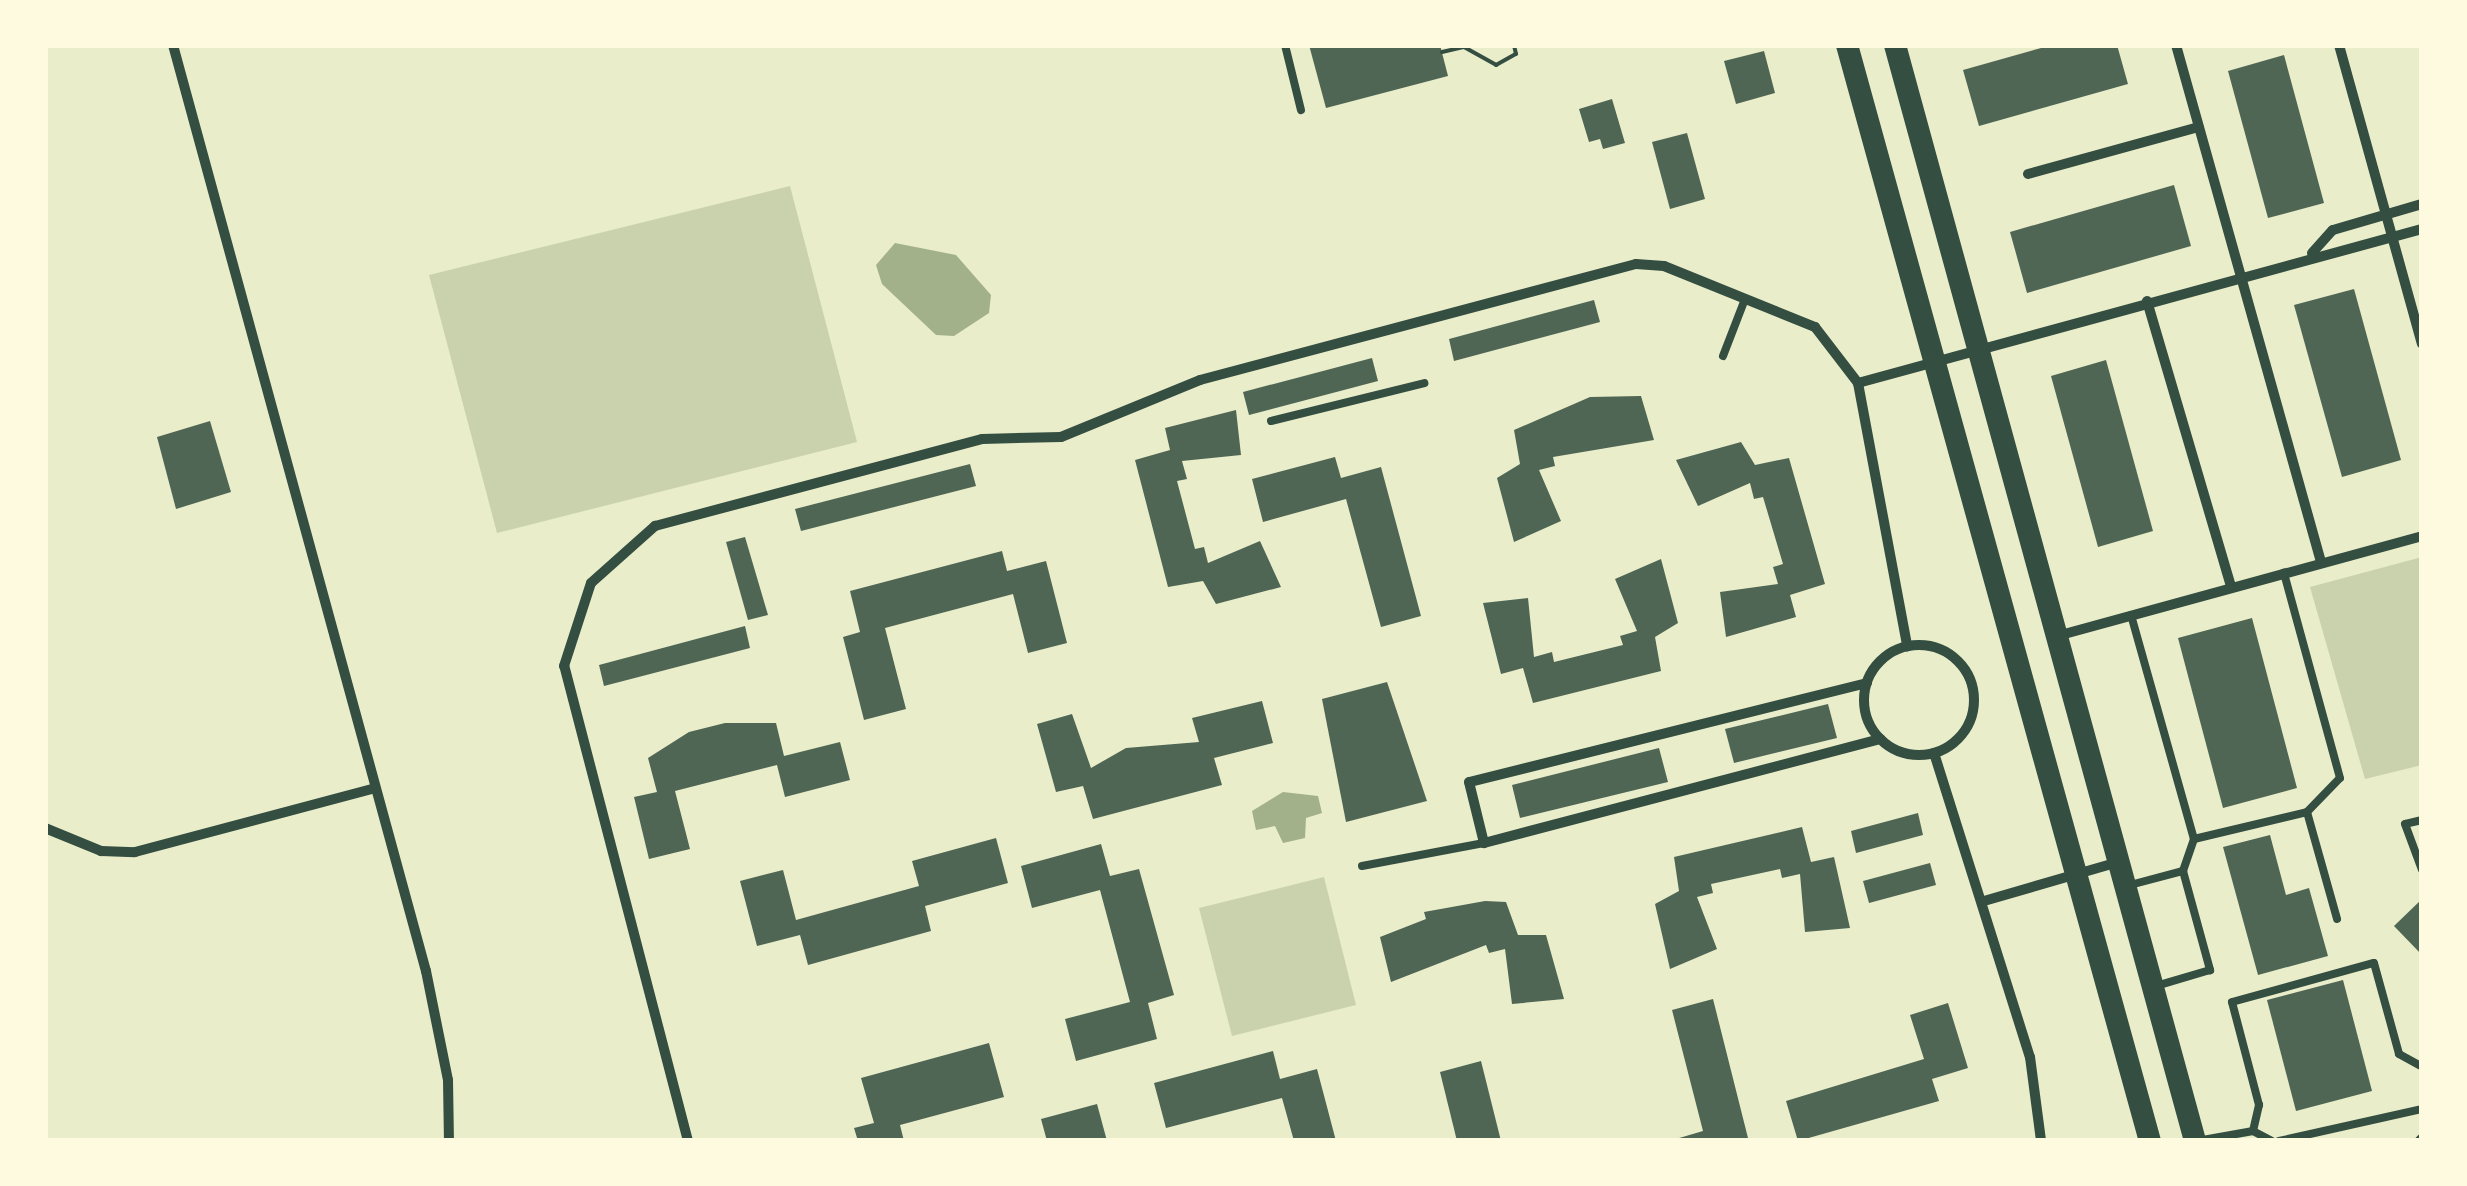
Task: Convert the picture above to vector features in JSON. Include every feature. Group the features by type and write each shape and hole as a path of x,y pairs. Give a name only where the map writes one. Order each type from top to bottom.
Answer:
{"main road":[{"path":"1847,45 2150,1141"},
{"path":"1894,45 1974,350 2196,1141"}],"street":[{"path":"172,45 440,1028 449,1141"},
{"path":"2176,45 2321,562"},
{"path":"2339,45 2422,344"},
{"path":"2028,174 2198,127"},
{"path":"2312,252 2333,230 2384,211 2422,204"},
{"path":"1858,383 2312,252 2341,254 2422,229"},
{"path":"688,1141 570,707 568,634 590,584 656,526 982,439 1061,437 1200,380 1636,264 1664,266 1816,327 1858,383 1907,646"},
{"path":"2147,301 2231,587"},
{"path":"2056,637 2422,536"},
{"path":"1867,682 1469,782 1484,842 1881,739 1934,752 1964,731 1970,676 1943,650 1907,646 1878,663 1867,682 1865,710 1881,739"},
{"path":"1934,752 2030,1058 2041,1141"},
{"path":"45,828 101,851 135,852 375,788"},
{"path":"1984,902 2119,862"}],"lane":[{"path":"1285,45 1302,110"},
{"path":"1723,356 1746,299"},
{"path":"1271,421 1424,383"},
{"path":"2194,839 2308,812 2340,778 2284,572"},
{"path":"2130,615 2194,839 2183,871 2210,970 2153,986"},
{"path":"2308,812 2337,919"},
{"path":"2422,820 2405,824 2422,870"},
{"path":"1362,866 1484,842"},
{"path":"2126,886 2183,871"},
{"path":"2254,1136 2259,1106 2232,1002 2374,962 2399,1054 2422,1067"},
{"path":"2196,1141 2254,1136 2276,1141 2422,1109"}],"path":[{"path":"1442,52 1464,46 1496,65 1516,54 1514,45"}],"shaded area":[{"path":"790,186 857,442 497,533 429,275"},
{"path":"895,243 956,255 991,295 989,313 954,336 936,335 882,284 876,265"},
{"path":"2422,557 2422,765 2365,779 2310,587"},
{"path":"1283,792 1318,796 1322,813 1306,818 1305,838 1283,843 1275,826 1256,830 1252,811"},
{"path":"1324,877 1356,1005 1232,1036 1199,908"}],"building":[{"path":"1309,45 1440,45 1448,76 1326,108"},
{"path":"2052,45 2117,45 2128,84 1979,126 1963,70"},
{"path":"1764,51 1775,93 1736,104 1724,61"},
{"path":"2284,55 2324,203 2268,218 2228,71"},
{"path":"1612,99 1625,143 1603,149 1600,139 1589,142 1579,109"},
{"path":"1687,133 1705,199 1670,209 1652,142"},
{"path":"2174,185 2191,246 2027,293 2010,232"},
{"path":"2354,289 2401,460 2342,477 2294,305"},
{"path":"1594,300 1600,322 1454,361 1449,339"},
{"path":"1372,358 1378,381 1249,415 1243,392"},
{"path":"2106,360 2153,531 2098,547 2051,376"},
{"path":"1641,396 1654,440 1553,457 1555,466 1539,470 1561,521 1514,542 1497,478 1520,464 1514,430 1590,397"},
{"path":"1236,410 1241,455 1182,461 1187,479 1177,481 1195,549 1204,547 1208,563 1260,541 1281,587 1216,604 1203,581 1168,587 1135,460 1170,450 1165,428"},
{"path":"210,421 231,492 176,509 157,437"},
{"path":"1741,442 1755,465 1789,458 1825,584 1790,595 1796,617 1726,637 1720,592 1778,584 1773,567 1783,564 1763,497 1754,499 1750,483 1698,506 1676,460"},
{"path":"1335,457 1341,478 1381,467 1421,616 1381,627 1346,499 1263,522 1252,479"},
{"path":"970,464 976,486 801,531 795,509"},
{"path":"745,537 768,615 748,620 726,542"},
{"path":"1002,551 1007,571 1046,561 1067,643 1028,653 1013,594 885,628 906,709 864,720 843,637 860,632 850,591"},
{"path":"1661,559 1678,623 1655,637 1661,671 1533,703 1523,668 1501,674 1483,603 1528,598 1534,657 1552,652 1554,662 1623,645 1620,636 1637,631 1615,579"},
{"path":"2252,618 2297,788 2223,808 2178,638"},
{"path":"745,626 750,648 604,686 599,665"},
{"path":"1387,682 1427,801 1346,822 1322,699"},
{"path":"1262,701 1273,743 1214,758 1222,785 1093,819 1083,786 1056,792 1037,724 1072,714 1091,768 1126,748 1199,742 1192,718"},
{"path":"1828,704 1837,738 1734,763 1725,729"},
{"path":"725,723 776,723 784,756 840,742 850,780 785,797 777,765 675,791 690,849 649,859 634,797 657,792 648,758 689,732"},
{"path":"1659,748 1668,782 1520,818 1512,785"},
{"path":"1918,813 1923,835 1856,853 1851,831"},
{"path":"1802,827 1811,862 1834,857 1850,928 1805,932 1800,874 1782,878 1780,869 1711,884 1713,893 1697,897 1717,949 1670,969 1655,904 1679,891 1674,857"},
{"path":"2270,835 2286,895 2309,888 2328,956 2258,975 2223,847"},
{"path":"996,838 1008,883 925,906 931,931 808,965 800,935 757,946 740,881 783,870 796,920 919,886 912,861"},
{"path":"1101,844 1110,876 1139,869 1174,995 1148,1003 1157,1039 1076,1061 1065,1019 1130,1002 1100,890 1032,908 1021,866"},
{"path":"1930,863 1936,885 1869,903 1863,881"},
{"path":"2422,899 2422,955 2394,926"},
{"path":"1485,901 1506,902 1518,935 1546,935 1564,999 1512,1004 1505,949 1489,953 1486,945 1391,982 1380,937 1426,919 1424,912"},
{"path":"2343,980 2372,1091 2296,1111 2267,1000"},
{"path":"1713,999 1748,1138 1669,1141 1703,1131 1672,1010"},
{"path":"1948,1003 1968,1068 1932,1079 1939,1101 1798,1141 1786,1101 1924,1059 1910,1015"},
{"path":"989,1043 1004,1097 900,1125 904,1141 858,1141 854,1128 874,1123 861,1078"},
{"path":"1273,1051 1280,1079 1317,1069 1336,1141 1294,1141 1282,1098 1166,1128 1154,1083"},
{"path":"1481,1061 1501,1141 1457,1141 1440,1072"},
{"path":"1097,1104 1107,1141 1047,1141 1041,1119"}]}
